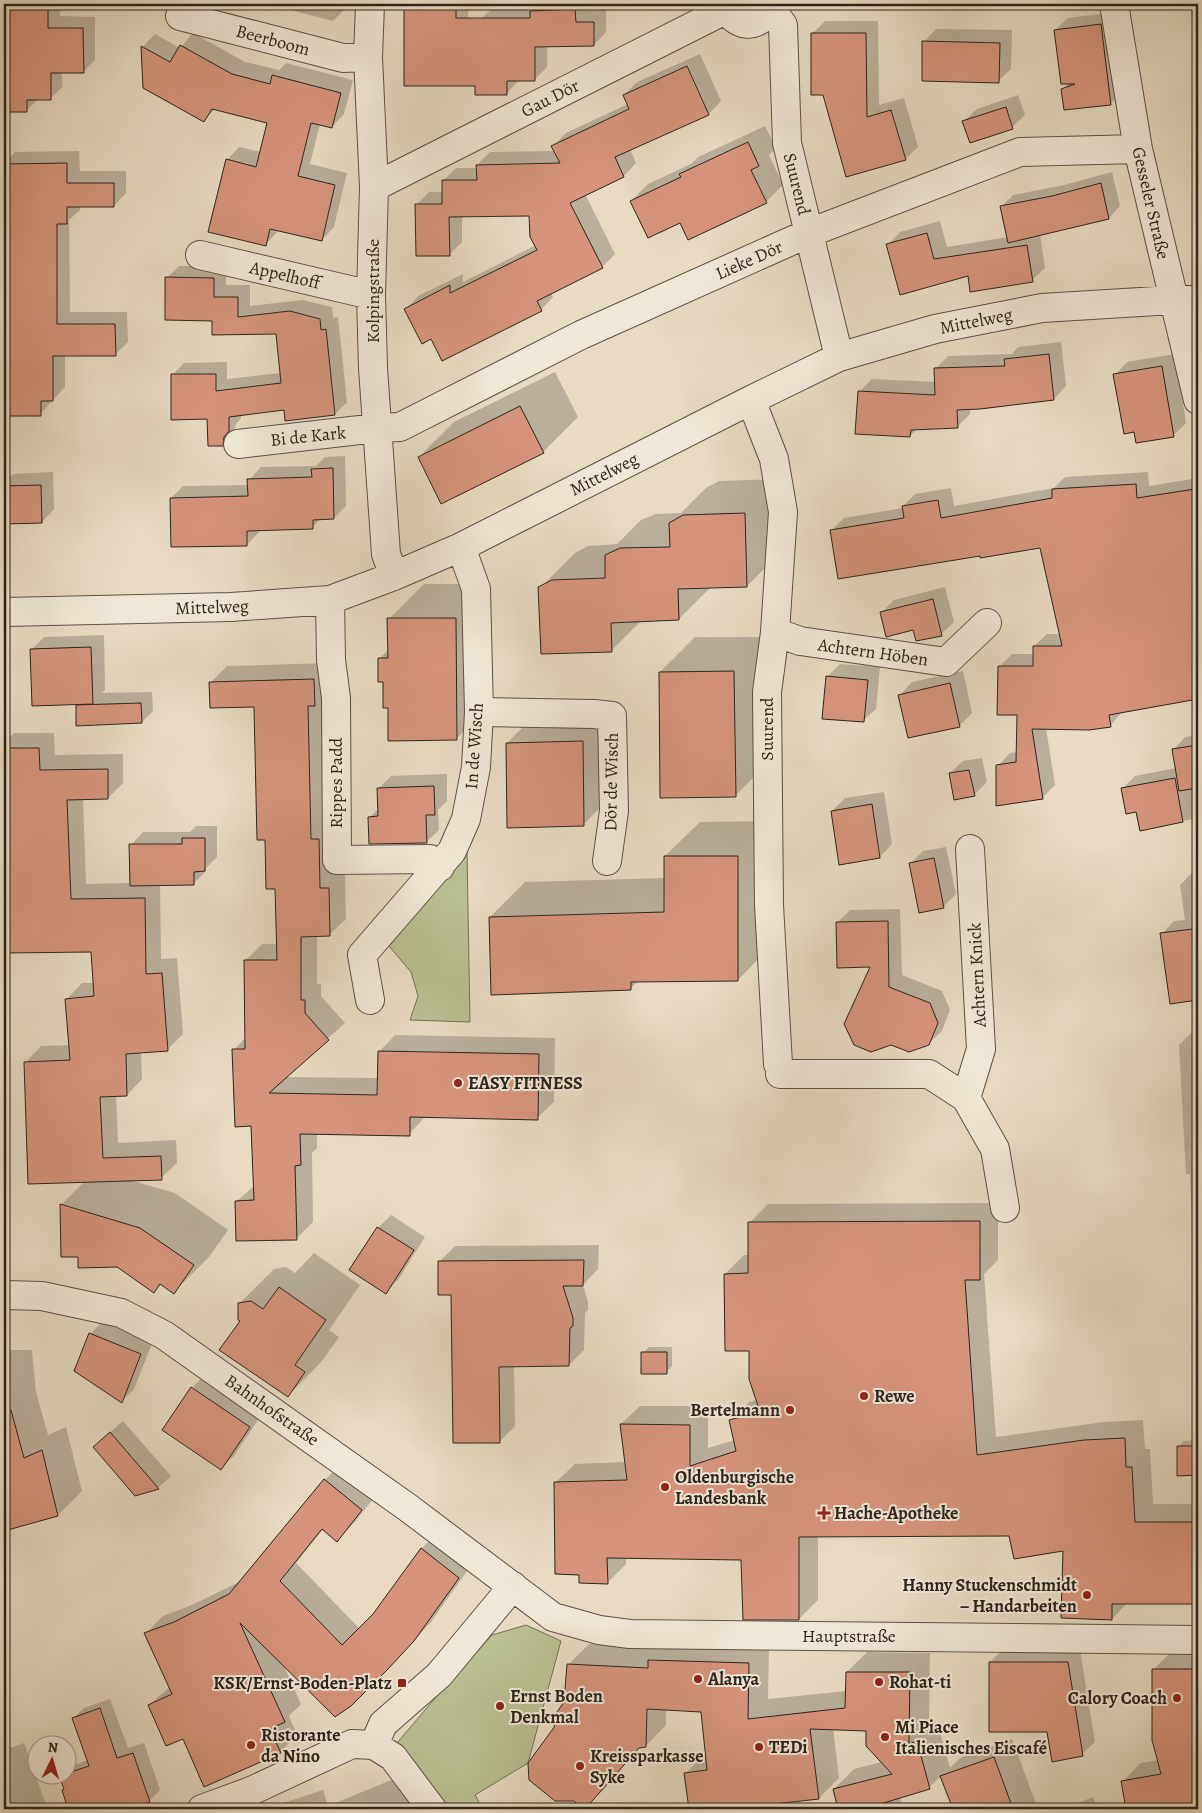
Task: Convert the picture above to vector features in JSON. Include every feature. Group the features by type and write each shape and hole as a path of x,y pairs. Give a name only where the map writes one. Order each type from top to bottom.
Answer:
{"street":[{"name":"Kolpingstraße","path":"370,4 368,57 374,186 371,295 373,368 386,554 394,576"},
{"name":"Gesseler Straße","path":"1114,4 1138,149 1186,300 1198,400"},
{"path":"725,7 734,21 750,25 762,21 772,7"},
{"name":"Gau Dör","path":"374,186 725,7"},
{"name":"Suurend","path":"772,7 783,25 787,143 839,358"},
{"name":"Beerboom","path":"180,16 343,58 368,57"},
{"name":"Lieke Dör","path":"377,428 400,427 581,335 809,232 1020,152 1138,149"},
{"name":"Appelhoff","path":"200,255 371,295"},
{"name":"Mittelweg","path":"4,612 231,607 330,600 394,576 461,547 751,400 839,358 935,329 1042,308 1186,300"},
{"name":"Suurend","path":"751,400 774,459 783,512 775,632 767,692 769,905 779,1069 929,1074 966,1098"},
{"name":"Bi de Kark","path":"238,444 377,428"},
{"name":"In de Wisch","path":"370,1000 362,955 440,867 452,851 466,819 476,767 479,712 476,589 461,547"},
{"name":"Rippes Padd","path":"330,600 331,660 336,698 336,860 430,859 440,867"},
{"name":"Achtern Höben","path":"775,632 800,641 946,662 987,623"},
{"name":"Dör de Wisch","path":"479,712 612,716 614,811 607,861"},
{"name":"Achtern Knick","path":"966,1098 981,1049 970,849"},
{"path":"966,1098 996,1149 1005,1208"},
{"name":"Bahnhofstraße","path":"4,1295 42,1296 121,1313 164,1335 407,1506 513,1586"},
{"path":"374,1745 383,1724 439,1675 513,1586"},
{"name":"Hauptstraße","path":"513,1586 553,1617 599,1630 630,1634 1198,1640"},
{"path":"202,1809 251,1791 352,1744 374,1745 394,1757 432,1809"}],"green space":[{"path":"467,851 470,1022 410,1020 418,996 411,972 389,946"},
{"path":"526,1625 561,1641 528,1763 475,1795 483,1809 442,1809 397,1743 492,1635"}],"building":[{"path":"4,4 48,4 48,28 83,28 84,73 51,73 51,100 27,100 27,112 4,112"},
{"path":"404,4 456,4 456,18 530,18 530,11 575,9 576,22 594,22 594,46 535,47 535,81 507,81 507,95 475,95 475,86 404,86"},
{"path":"1101,24 1111,105 1064,110 1061,89 1075,84 1061,84 1054,30"},
{"path":"811,33 866,33 867,117 891,110 906,160 846,177 823,95 811,95"},
{"path":"922,41 1000,43 999,83 922,81"},
{"path":"180,45 232,74 270,84 272,75 341,93 332,128 311,123 298,176 335,185 322,241 270,229 266,246 208,232 226,159 256,167 267,123 212,109 204,122 143,88 141,46 170,62"},
{"path":"687,66 709,115 615,157 624,177 570,203 603,268 537,301 542,311 442,361 431,339 422,344 404,309 450,285 450,293 537,250 530,237 529,216 449,217 450,256 416,256 415,204 442,204 442,180 477,180 476,165 560,163 551,146 629,109 623,95"},
{"path":"1006,107 1013,129 970,143 962,121"},
{"path":"748,142 759,166 751,170 767,203 688,240 680,223 648,238 630,201 681,177 679,174"},
{"path":"67,163 67,183 114,183 114,207 67,207 67,224 57,224 57,324 115,324 116,356 53,356 53,401 41,401 41,416 4,416 4,164"},
{"path":"1101,183 1109,219 1008,243 1000,206 1052,196"},
{"path":"927,233 934,259 1027,245 1033,282 970,292 968,276 900,295 886,244"},
{"path":"165,277 214,278 214,297 238,297 238,317 290,311 320,319 321,330 326,329 335,415 285,421 284,410 229,417 229,431 224,437 223,446 208,446 207,419 171,420 171,374 216,374 216,391 281,383 276,334 212,335 212,321 165,320"},
{"path":"1049,354 1054,400 957,410 958,428 911,430 910,437 855,434 858,391 935,395 934,368 1005,366 1004,359"},
{"path":"1162,366 1174,437 1136,443 1134,432 1124,434 1113,374"},
{"path":"520,406 544,453 441,504 418,457"},
{"path":"333,468 334,519 313,520 313,529 247,531 247,546 171,547 170,498 248,496 247,479 312,477 311,469"},
{"path":"1136,484 1137,498 1195,489 1198,507 1198,699 1109,715 1111,727 1089,730 1032,729 1043,799 996,806 996,765 1016,762 1017,715 997,715 998,666 1033,666 1033,646 1062,646 1040,548 838,579 830,530 904,518 902,506 938,500 941,518 1052,498 1052,489"},
{"path":"41,485 42,523 4,524 4,486"},
{"path":"745,513 747,587 678,589 679,620 611,623 612,652 541,654 538,587 552,580 605,578 605,555 620,548 670,547 669,523 683,515"},
{"path":"933,599 942,636 916,641 913,630 886,637 880,612"},
{"path":"387,618 456,618 457,740 388,741 388,708 383,708 383,682 378,682 378,658 388,658"},
{"path":"91,647 93,704 32,706 30,649"},
{"path":"734,671 736,797 660,798 659,672"},
{"path":"826,676 868,680 864,722 822,719"},
{"path":"314,679 315,706 308,706 311,839 319,839 320,888 329,888 330,936 301,937 301,1000 305,1000 305,1013 329,1040 269,1093 377,1095 378,1051 539,1054 538,1120 410,1117 410,1136 300,1134 301,1165 295,1166 297,1240 236,1241 235,1201 254,1200 251,1126 235,1127 232,1049 245,1049 244,960 277,960 275,889 266,889 265,840 257,840 254,707 210,708 209,682"},
{"path":"950,683 960,727 908,738 898,695"},
{"path":"141,703 142,723 76,726 76,705"},
{"path":"583,741 584,826 507,828 506,743"},
{"path":"1198,745 1198,788 1179,791 1172,749"},
{"path":"4,748 39,748 40,770 108,769 108,799 67,800 71,899 145,898 146,974 162,973 168,1051 126,1054 127,1096 100,1097 103,1158 161,1156 162,1180 28,1184 24,1062 70,1060 65,999 94,996 91,952 6,953"},
{"path":"969,770 975,796 954,800 949,773"},
{"path":"1175,778 1183,822 1140,831 1136,812 1126,814 1121,788"},
{"path":"434,786 435,815 426,815 427,843 369,844 368,817 378,816 377,788"},
{"path":"872,804 880,858 839,865 831,811"},
{"path":"182,838 205,838 205,871 194,872 194,885 130,886 129,844 182,844"},
{"path":"664,856 738,856 738,981 631,982 631,990 491,995 489,917 664,912"},
{"path":"934,858 944,908 919,913 909,863"},
{"path":"888,921 889,987 930,1003 938,1023 929,1045 909,1052 891,1045 871,1052 854,1045 844,1024 870,967 837,968 836,922"},
{"path":"1193,929 1198,966 1198,1000 1170,1004 1160,933"},
{"path":"60,1204 140,1228 194,1265 174,1294 160,1284 154,1293 117,1267 78,1268 78,1257 61,1257"},
{"path":"980,1221 980,1280 965,1280 977,1455 1084,1440 1125,1438 1126,1467 1132,1467 1135,1522 1193,1522 1193,1604 1112,1604 1112,1620 1061,1618 1063,1551 1014,1559 1009,1536 799,1537 799,1620 743,1620 741,1560 607,1558 608,1584 579,1583 579,1575 555,1574 554,1482 627,1480 620,1424 690,1425 690,1466 736,1451 729,1420 760,1412 749,1379 749,1351 725,1351 724,1274 748,1273 748,1222"},
{"path":"377,1227 414,1250 386,1294 349,1270"},
{"path":"584,1260 583,1286 563,1286 573,1318 573,1326 570,1328 569,1366 499,1367 500,1443 453,1443 451,1295 438,1295 438,1261"},
{"path":"279,1287 326,1320 295,1365 305,1372 288,1397 219,1350 240,1321 238,1320 238,1303 251,1301 263,1309"},
{"path":"89,1333 141,1354 122,1403 74,1371"},
{"path":"641,1352 667,1352 667,1374 641,1374"},
{"path":"191,1387 250,1427 221,1470 162,1430"},
{"path":"11,1410 24,1458 42,1450 58,1516 4,1531 4,1411"},
{"path":"110,1432 159,1489 135,1496 93,1447"},
{"path":"1177,1446 1198,1446 1198,1475 1177,1476"},
{"path":"324,1479 362,1510 337,1542 322,1529 280,1581 342,1645 373,1614 421,1548 459,1578 414,1641 351,1706 335,1717 240,1623 285,1722 270,1729 281,1753 204,1787 183,1739 166,1746 148,1705 172,1694 144,1633 174,1622 229,1594"},
{"path":"648,1660 749,1663 748,1719 845,1708 846,1672 910,1672 909,1744 917,1741 930,1789 877,1805 878,1809 838,1809 833,1789 892,1774 866,1746 866,1731 810,1729 819,1799 729,1809 689,1809 684,1773 707,1770 701,1712 647,1709 646,1747 639,1748 585,1809 582,1809 574,1801 555,1801 529,1780 528,1763 555,1726 550,1722 564,1702 567,1664 648,1668"},
{"path":"989,1662 1068,1662 1083,1756 1052,1762 1047,1732 989,1732"},
{"path":"1152,1669 1198,1669 1198,1805 1165,1805 1166,1809 1126,1809 1121,1781 1161,1774 1152,1740"},
{"path":"100,1708 117,1758 133,1753 150,1802 129,1809 68,1809 62,1790 64,1789 63,1786 78,1786 78,1770 89,1766 72,1718"},
{"path":"994,1757 1013,1809 953,1809 940,1776"}],"place":[{"name":"EASY FITNESS","path":"458,1083"},
{"name":"Rewe","path":"864,1396"},
{"name":"Bertelmann","path":"790,1410"},
{"name":"Oldenburgische Landesbank","path":"665,1487"},
{"name":"Hache-Apotheke","path":"824,1513"},
{"name":"Hanny Stuckenschmidt – Handarbeiten","path":"1087,1595"},
{"name":"Alanya","path":"698,1679"},
{"name":"Rohat-ti","path":"879,1682"},
{"name":"KSK/Ernst-Boden-Platz","path":"402,1683"},
{"name":"Calory Coach","path":"1177,1698"},
{"name":"Ernst Boden Denkmal","path":"500,1706"},
{"name":"Mi Piace Italienisches Eiscafé","path":"885,1737"},
{"name":"Ristorante da Nino","path":"251,1745"},
{"name":"TEDi","path":"759,1747"},
{"name":"Kreissparkasse Syke","path":"580,1766"}]}
